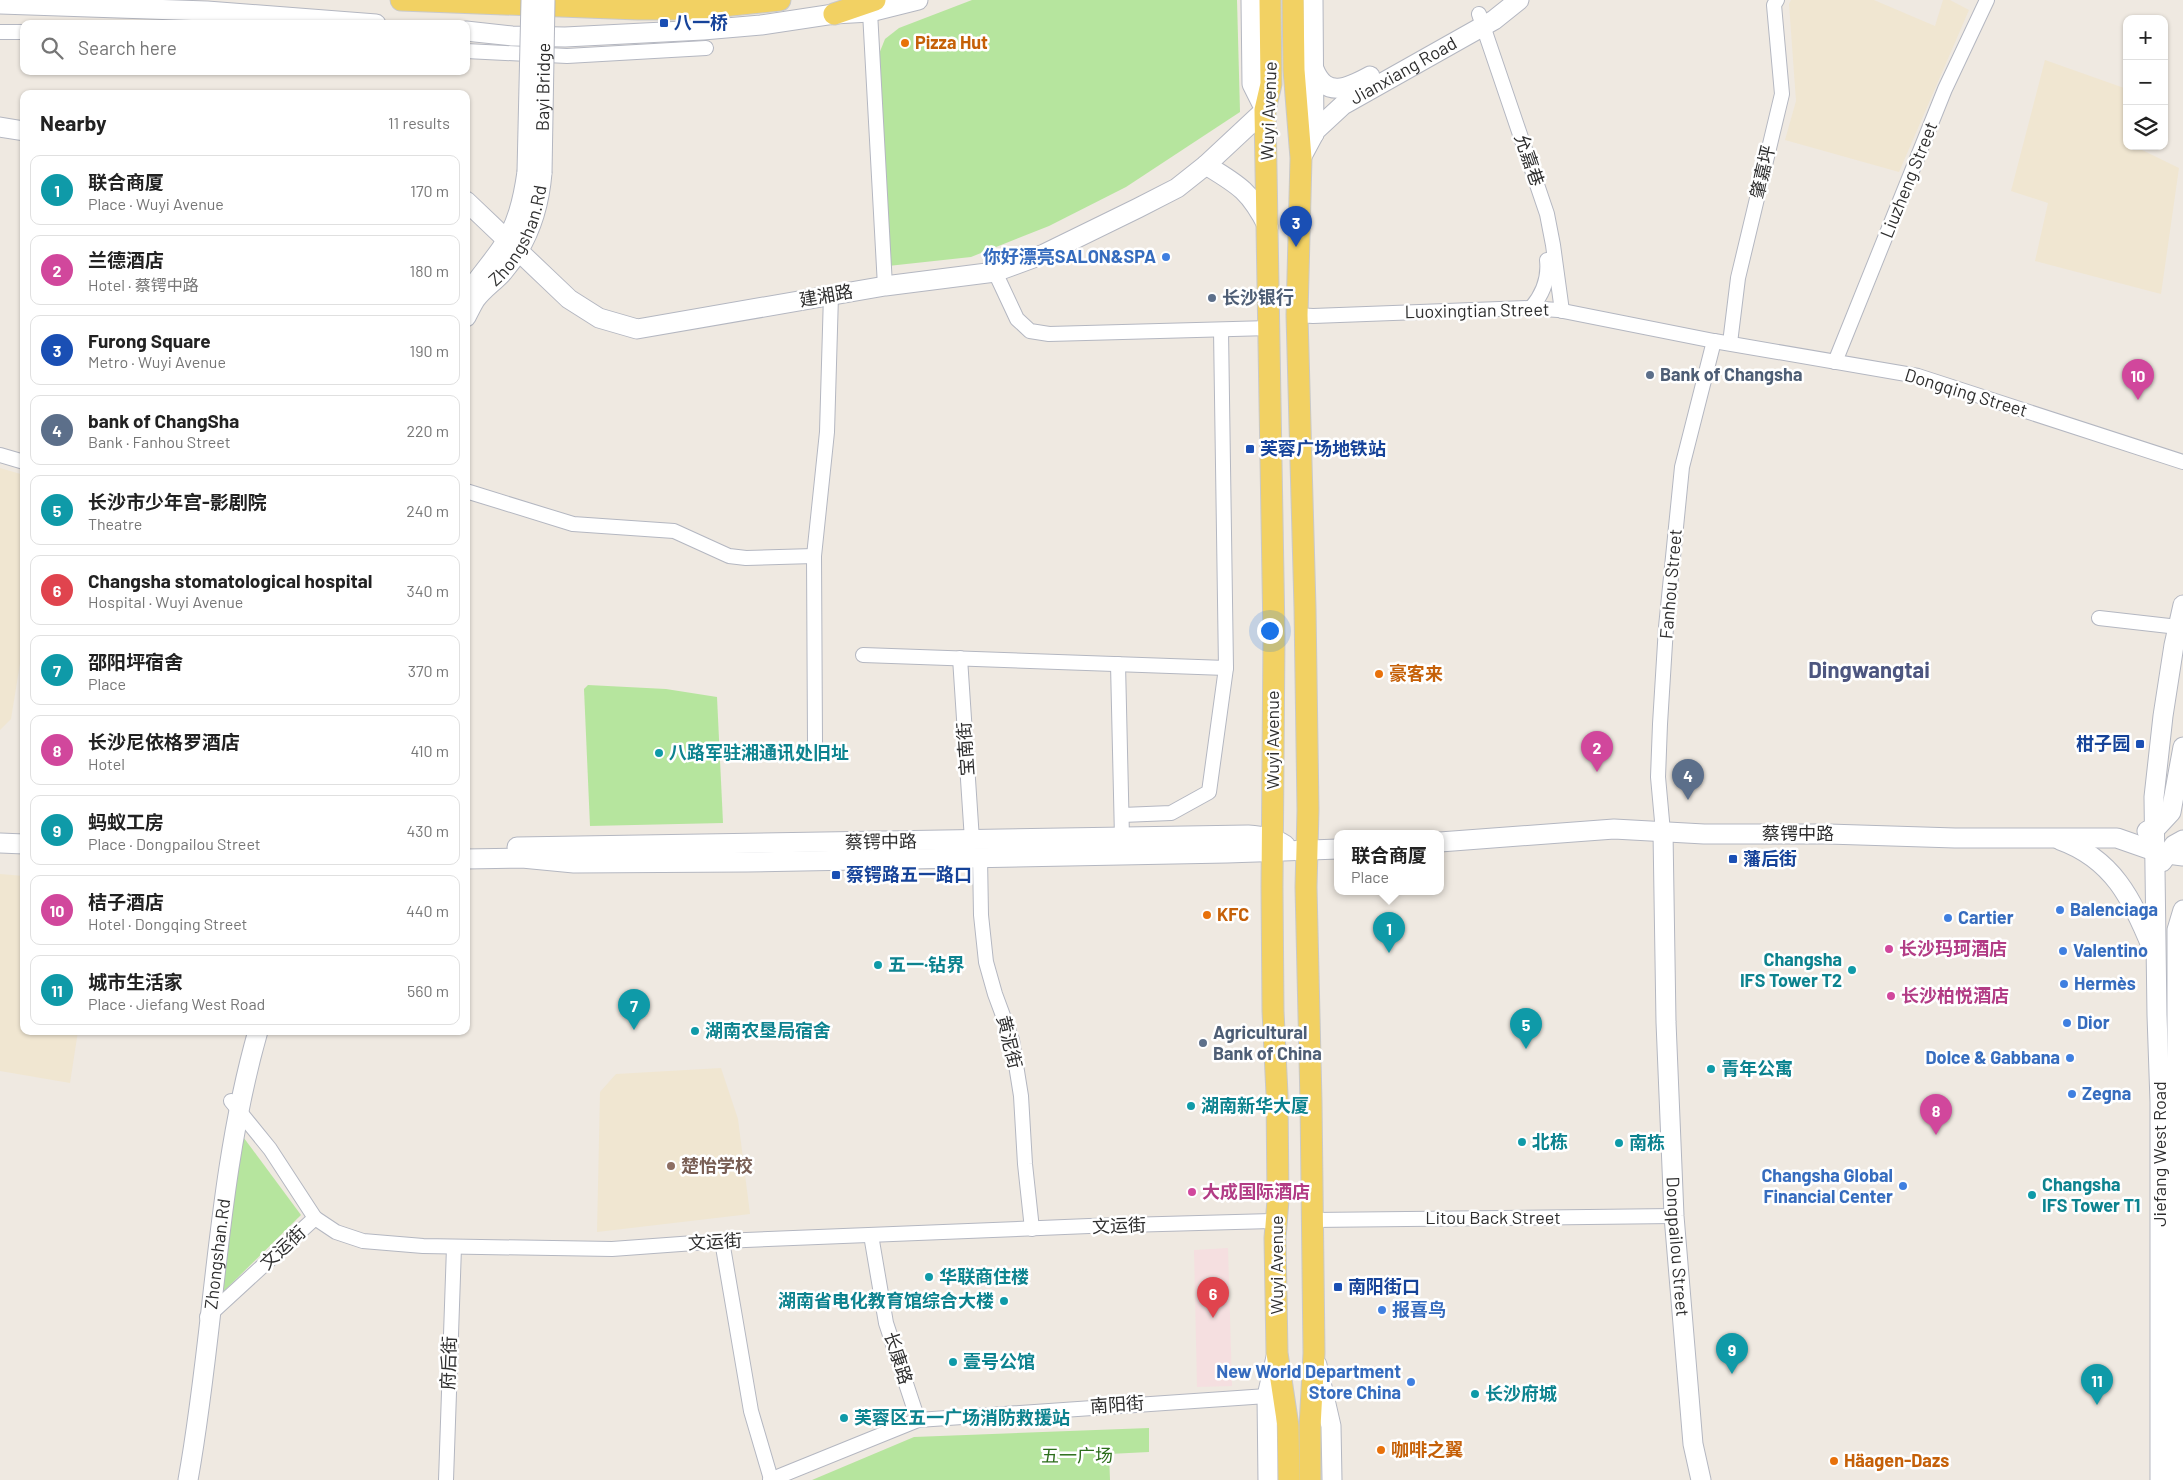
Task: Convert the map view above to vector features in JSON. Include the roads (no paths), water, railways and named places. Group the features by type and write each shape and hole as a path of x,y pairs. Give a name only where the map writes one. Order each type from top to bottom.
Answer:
{"main road":[{"path":"401,0 647,9 693,9 780,0"},
{"name":"Bayi Bridge","path":"531,0 534,173"},
{"name":"Bayi Bridge","path":"534,173 545,0"},
{"path":"470,31 512,36 565,37 761,25 918,0"},
{"path":"1251,0 1252,84 1265,110"},
{"name":"Wuyi Avenue","path":"1270,0 1271,84 1265,110 1274,636 1273,795 1286,848 1306,887 1314,1353 1310,1427 1310,1480"},
{"name":"Wuyi Avenue","path":"1289,1480 1288,1426 1277,1353 1277,1103 1273,1010 1272,887 1286,848 1305,608 1297,315 1304,69 1293,0"},
{"path":"1313,0 1304,69 1314,134"},
{"name":"Jianxiang Road","path":"1301,158 1323,122 1355,97 1478,22 1500,0"},
{"name":"Jianxiang Road","path":"1304,69 1328,86 1336,88 1349,87 1520,0"},
{"path":"0,4 207,11 324,20"},
{"name":"建湘路","path":"470,206 569,299 599,318 637,329 885,286 995,272 1044,254 1177,188 1206,165 1265,110"},
{"path":"0,127 20,130"},
{"path":"1206,165 1237,184 1246,192 1261,213 1268,228"},
{"name":"Zhongshan.Rd","path":"470,309 475,300 502,273 513,245 520,210 534,173"},
{"name":"Zhongshan.Rd","path":"470,293 513,245"},
{"path":"2183,605 2158,758 2154,827 2168,854 2174,845 2183,840"},
{"path":"2117,838 2137,835 2154,827 2171,812 2181,783 2183,747"},
{"path":"1272,887 1263,869 1255,862 1240,855 1227,844 1257,825 1270,809 1273,795"},
{"name":"蔡锷中路","path":"1444,842 1614,829 1704,834 1874,834 1955,838 2117,838 2168,854"},
{"name":"Dongpailou Street","path":"1663,832 1666,1022 1674,1216 1693,1444 1700,1480"},
{"name":"蔡锷中路","path":"470,859 522,858 585,863 976,849 1227,844 1263,836 1286,848 1334,849"},
{"name":"蔡锷中路","path":"470,848 976,849 1122,838 1227,844"},
{"path":"2054,838 2082,850 2103,866 2120,883 2136,910 2156,958"},
{"path":"0,843 20,844"},
{"path":"0,854 20,855"},
{"name":"Jiefang West Road","path":"2160,1480 2160,1102 2155,875 2168,854"},
{"path":"1306,887 1309,874 1315,866 1334,855"},
{"name":"Jiefang West Road","path":"2177,1480 2180,1434 2180,1306 2177,930 2183,910"},
{"name":"Zhongshan.Rd","path":"179,1480 229,1160 235,1105 248,1035"},
{"name":"Zhongshan.Rd","path":"235,1105 257,1035"},
{"name":"Zhongshan.Rd","path":"188,1480 205,1319"},
{"path":"1268,1480 1267,1396 1277,1353"},
{"path":"1314,1353 1331,1426 1332,1480"}],"street":[{"name":"肇嘉坪","path":"1730,343 1738,278 1782,94 1774,5 1777,0"},
{"name":"Liuzheng Street","path":"1835,362 1945,89 1987,0"},
{"path":"872,6 885,286"},
{"name":"允嘉巷","path":"1478,22 1528,178 1546,247 1547,278 1542,291 1531,308"},
{"name":"允嘉巷","path":"1478,22 1546,214 1553,246 1562,310"},
{"path":"0,32 20,32"},
{"path":"470,51 567,56 706,48"},
{"path":"995,272 1017,319 1030,331 1049,334 1270,328"},
{"path":"815,743 814,556 827,432 831,295"},
{"name":"Luoxingtian Street","path":"1297,315 1531,308 1562,310 1714,341"},
{"path":"1122,815 1171,812 1209,792 1226,668 1222,330"},
{"name":"Dongqing Street","path":"1714,341 1918,376 2183,462"},
{"name":"Fanhou Street","path":"1663,832 1658,777 1660,724 1666,627 1681,476 1714,341"},
{"path":"0,455 20,461"},
{"path":"470,492 573,524 674,531 729,556 746,558 814,556"},
{"path":"2099,618 2178,628"},
{"path":"863,654 1226,668"},
{"name":"宝南街","path":"960,658 976,849"},
{"path":"1118,664 1122,838"},
{"name":"黄泥街","path":"976,849 986,962 995,994 1012,1040 1021,1096 1025,1164 1032,1229"},
{"path":"235,1105 270,1148 315,1218"},
{"name":"Litou Back Street","path":"1312,1220 1674,1216"},
{"name":"文运街","path":"205,1319 315,1218 336,1232 363,1241 454,1247 612,1249 722,1241 1276,1221"},
{"name":"长康路","path":"871,1235 886,1323 918,1420"},
{"path":"722,1241 751,1411 771,1480"},
{"name":"府后街","path":"446,1480 454,1247"},
{"name":"南阳街","path":"771,1480 918,1420 1267,1396"}],"place":[{"name":"八一桥","path":"664,23"},
{"name":"Pizza Hut","path":"905,43"},
{"name":"Furong Square","path":"1296,247"},
{"name":"你好漂亮SALON&SPA","path":"1166,257"},
{"name":"长沙银行","path":"1212,298"},
{"name":"Bank of Changsha","path":"1650,375"},
{"name":"桔子酒店","path":"2138,400"},
{"name":"芙蓉广场地铁站","path":"1250,449"},
{"name":"豪客来","path":"1379,674"},
{"name":"柑子园","path":"2140,744"},
{"name":"八路军驻湘通讯处旧址","path":"659,753"},
{"name":"兰德酒店","path":"1597,772"},
{"name":"bank of ChangSha","path":"1688,800"},
{"name":"藩后街","path":"1733,859"},
{"name":"蔡锷路五一路口","path":"836,875"},
{"name":"Balenciaga","path":"2060,910"},
{"name":"KFC","path":"1207,915"},
{"name":"Cartier","path":"1948,918"},
{"name":"长沙玛珂酒店","path":"1889,949"},
{"name":"Valentino","path":"2063,951"},
{"name":"联合商厦","path":"1389,953"},
{"name":"五一·钻界","path":"878,965"},
{"name":"Changsha IFS Tower T2","path":"1852,970"},
{"name":"Hermès","path":"2064,984"},
{"name":"长沙柏悦酒店","path":"1891,996"},
{"name":"Dior","path":"2067,1023"},
{"name":"邵阳坪宿舍","path":"634,1030"},
{"name":"湖南农垦局宿舍","path":"695,1031"},
{"name":"Agricultural Bank of China","path":"1203,1043"},
{"name":"长沙市少年宫-影剧院","path":"1526,1049"},
{"name":"Dolce & Gabbana","path":"2070,1058"},
{"name":"青年公寓","path":"1711,1069"},
{"name":"Zegna","path":"2072,1094"},
{"name":"湖南新华大厦","path":"1191,1106"},
{"name":"长沙尼依格罗酒店","path":"1936,1135"},
{"name":"北栋","path":"1522,1142"},
{"name":"南栋","path":"1619,1143"},
{"name":"楚怡学校","path":"671,1166"},
{"name":"Changsha Global Financial Center","path":"1903,1186"},
{"name":"大成国际酒店","path":"1192,1192"},
{"name":"Changsha IFS Tower T1","path":"2032,1195"},
{"name":"华联商住楼","path":"929,1277"},
{"name":"南阳街口","path":"1338,1287"},
{"name":"湖南省电化教育馆综合大楼","path":"1004,1301"},
{"name":"报喜鸟","path":"1382,1310"},
{"name":"Changsha stomatological hospital","path":"1213,1318"},
{"name":"壹号公馆","path":"953,1362"},
{"name":"蚂蚁工房","path":"1732,1374"},
{"name":"New World Department Store China","path":"1411,1382"},
{"name":"长沙府城","path":"1475,1394"},
{"name":"城市生活家","path":"2097,1405"},
{"name":"芙蓉区五一广场消防救援站","path":"844,1418"},
{"name":"咖啡之翼","path":"1381,1450"},
{"name":"Häagen-Dazs","path":"1834,1461"}],"district":[{"name":"Dingwangtai","path":"1869,670"}],"park label":[{"name":"五一广场","path":"1077,1456"}]}
